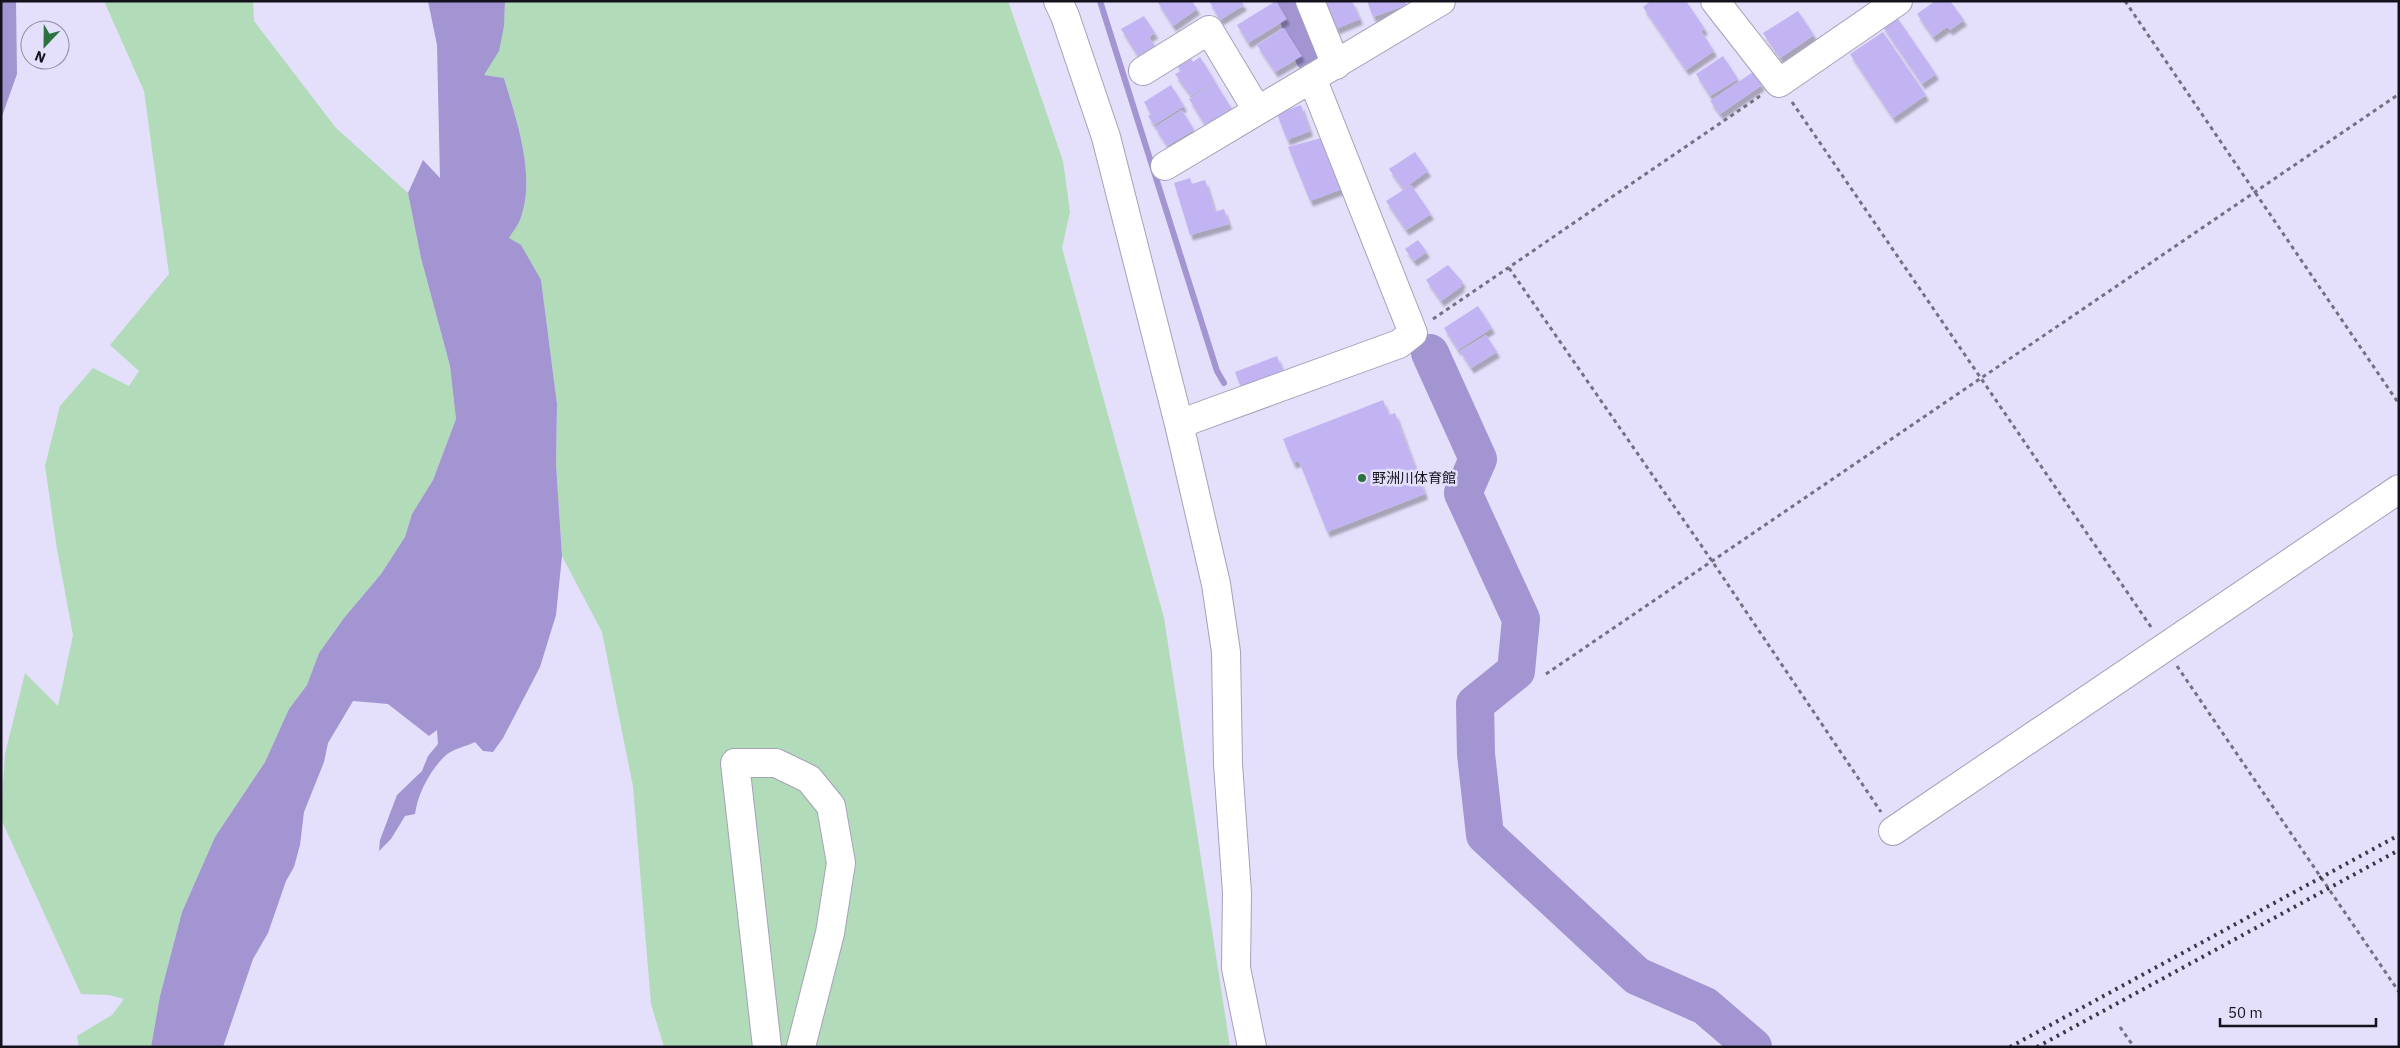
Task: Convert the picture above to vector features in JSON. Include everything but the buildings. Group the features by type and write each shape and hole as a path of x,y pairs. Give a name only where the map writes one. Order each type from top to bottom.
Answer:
{"street":[{"path":"1058,1 1065,16 1106,137 1179,424 1216,584 1225,642 1228,764 1236,893 1236,968 1252,1047"},
{"path":"1310,1 1336,64"},
{"path":"1165,166 1441,1"},
{"path":"1715,1 1779,83 1898,1"},
{"path":"1143,71 1209,30 1257,110"},
{"path":"1179,424 1399,344 1413,333 1312,78"},
{"path":"1893,831 2399,489"},
{"path":"767,1047 735,763 776,763 808,779 831,806 841,863 830,933 802,1047"}],"path":[{"path":"2125,1 2399,404"},
{"path":"1413,333 1779,83 2399,992"},
{"path":"1546,674 2399,94"},
{"path":"1509,268 1712,561 1893,831"},
{"path":"2120,1027 2134,1047"}],"green space":[{"path":"104,1 253,1 254,21 336,128 408,193 421,258 450,366 456,419 433,480 412,514 405,537 381,574 344,618 319,653 307,685 289,709 265,762 215,837 182,912 160,996 151,1047 79,1047 77,1036 112,1015 124,999 109,995 81,994 1,819 5,754 25,673 58,706 73,635 57,549 45,466 60,406 93,368 129,386 139,371 110,345 169,274 144,91"},
{"path":"505,1 1008,1 1063,161 1070,212 1062,248 1164,618 1230,1047 664,1047 651,1004 633,786 602,632 562,556 556,464 557,404 541,280 508,238 521,218 525,199 525,164 522,146 504,78 483,75 498,48 504,23"}],"shaded area":[{"path":"1,1 16,1 17,74 1,119"},
{"path":"428,1 505,1 504,26 499,51 484,75 504,78 518,128 525,163 525,198 522,214 509,238 521,245 541,280 557,404 556,464 562,556 556,615 540,667 503,738 493,752 483,751 475,742 446,755 426,782 415,814 405,816 391,839 379,851 380,840 397,795 422,771 428,756 438,744 437,730 429,736 388,704 353,701 328,743 324,762 304,812 300,845 294,867 286,881 268,933 253,959 223,1047 151,1047 160,996 182,912 215,837 265,762 289,709 307,685 319,653 344,618 381,574 405,537 412,514 433,480 456,419 450,366 421,258 408,193 423,160 440,178 437,45"}],"waterway":[{"path":"1100,1 1217,371 1224,383"},
{"path":"1292,1 1314,56"},
{"path":"1430,353 1478,459 1463,493 1521,619 1516,671 1475,704 1476,754 1485,835 1637,976 1705,1006 1753,1047"}],"railway":[{"path":"2010,1047 2399,835"},
{"path":"2037,1047 2399,850"}],"place":[{"name":"野洲川体育館","path":"1362,478"}]}
